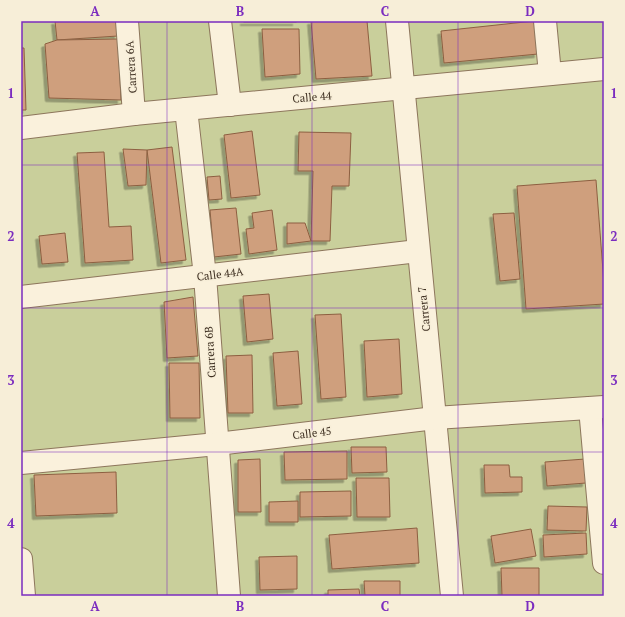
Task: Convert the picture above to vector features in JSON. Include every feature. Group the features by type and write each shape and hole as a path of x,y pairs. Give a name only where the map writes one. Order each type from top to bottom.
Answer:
{"street":[{"name":"Carrera 6A","path":"127,21 134,114"},
{"path":"220,21 230,105"},
{"name":"Carrera 7","path":"397,21 452,596"},
{"path":"545,21 550,74"},
{"name":"Calle 44","path":"21,128 134,114 604,69"},
{"name":"Carrera 6B","path":"186,109 205,276 229,596"},
{"name":"Calle 44A","path":"21,297 418,251"},
{"path":"597,408 604,551"},
{"name":"Calle 45","path":"21,463 217,444 435,418 597,408"},
{"path":"21,559 24,596"}],"green space":[{"path":"21,21 604,21 604,596 21,596"}],"building":[{"path":"55,21 117,21 118,36 57,40"},
{"path":"296,21 296,22 244,22"},
{"path":"311,21 367,21 372,76 316,79"},
{"path":"534,21 538,54 444,63 441,31"},
{"path":"262,29 299,29 300,74 265,77"},
{"path":"118,39 121,100 49,98 45,44 57,40"},
{"path":"21,48 24,48 26,110 21,110"},
{"path":"252,131 260,195 231,198 224,135"},
{"path":"299,132 351,133 349,186 332,186 330,241 311,241 313,171 298,171"},
{"path":"172,147 186,260 161,263 147,150"},
{"path":"123,149 147,150 146,185 128,186"},
{"path":"104,152 109,227 131,226 133,260 85,263 77,153"},
{"path":"220,176 222,199 209,200 207,177"},
{"path":"596,180 604,284 604,304 526,309 517,186"},
{"path":"236,208 241,254 214,257 210,210"},
{"path":"272,210 277,250 249,254 246,229 254,228 252,213"},
{"path":"514,213 520,279 500,281 493,214"},
{"path":"287,223 305,223 311,241 287,244"},
{"path":"65,233 68,262 42,264 39,236"},
{"path":"269,294 273,339 247,342 243,296"},
{"path":"193,297 198,356 167,358 164,302"},
{"path":"341,314 346,397 321,399 315,315"},
{"path":"399,339 402,394 367,397 364,341"},
{"path":"298,351 302,404 277,406 273,353"},
{"path":"252,355 253,413 228,413 226,356"},
{"path":"169,363 199,363 200,418 170,418"},
{"path":"351,447 386,447 387,472 352,473"},
{"path":"347,451 347,479 285,480 284,452"},
{"path":"260,459 261,512 238,512 238,460"},
{"path":"585,459 586,483 547,486 545,462"},
{"path":"484,465 509,465 510,477 522,477 522,492 485,493"},
{"path":"116,472 117,513 36,516 34,475"},
{"path":"356,478 389,478 390,517 357,517"},
{"path":"351,491 351,516 300,517 300,492"},
{"path":"298,501 298,522 269,522 269,502"},
{"path":"548,506 587,507 586,531 547,530"},
{"path":"417,528 419,563 332,569 329,535"},
{"path":"531,529 536,556 495,563 491,536"},
{"path":"586,533 587,554 544,557 543,535"},
{"path":"297,556 297,589 260,590 259,557"},
{"path":"501,568 539,568 539,596 502,596"},
{"path":"364,581 400,581 400,596 365,596"},
{"path":"359,589 360,596 328,596 328,590"}]}
